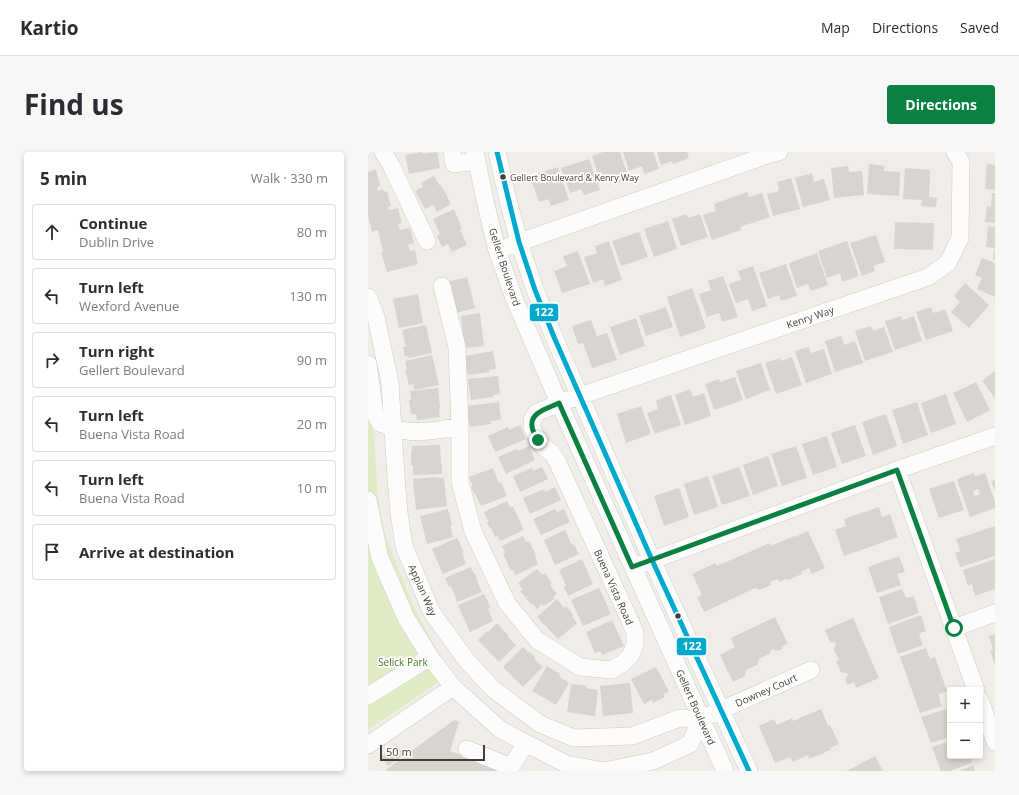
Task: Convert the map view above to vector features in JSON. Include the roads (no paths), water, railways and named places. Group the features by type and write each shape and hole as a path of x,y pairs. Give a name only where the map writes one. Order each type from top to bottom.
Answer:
{"street":[{"path":"383,152 392,167 427,241"},
{"path":"452,152 454,164 476,157"},
{"name":"Gellert Boulevard","path":"497,152 519,242 535,290 652,560 749,771"},
{"path":"498,250 779,152"},
{"name":"Kenry Way","path":"559,403 928,277 948,263 960,238 960,162 955,152"},
{"name":"Gellert Boulevard","path":"476,157 498,250 514,298 632,567 725,771"},
{"name":"Buena Vista Road","path":"442,286 457,347 460,426 460,482 473,531 507,603 537,640 580,667 612,670 623,663 631,655 635,644 635,632 558,461 538,440 532,427 532,420 536,413 559,403"},
{"name":"Appian Way","path":"368,297 376,317 390,383 399,513 404,546 432,613 468,662 493,689 540,724 574,738 632,736 680,718 701,719 721,710"},
{"path":"368,364 375,414 380,423 392,428 406,431 440,430 460,426"},
{"path":"632,567 897,470 995,436"},
{"path":"897,470 975,687"},
{"path":"368,500 380,558 406,618 430,657 453,687 501,730 566,764 604,771 653,761 690,744 701,719"},
{"path":"954,628 995,612"},
{"path":"368,696 430,657"},
{"name":"Downey Court","path":"721,710 811,670"},
{"path":"368,746 453,687"},
{"path":"983,708 995,742"},
{"path":"467,749 512,767 526,743"}],"place":[{"name":"Gellert Boulevard & Kenry Way","path":"503,177"}],"park label":[{"name":"Selick Park","path":"403,662"}]}
